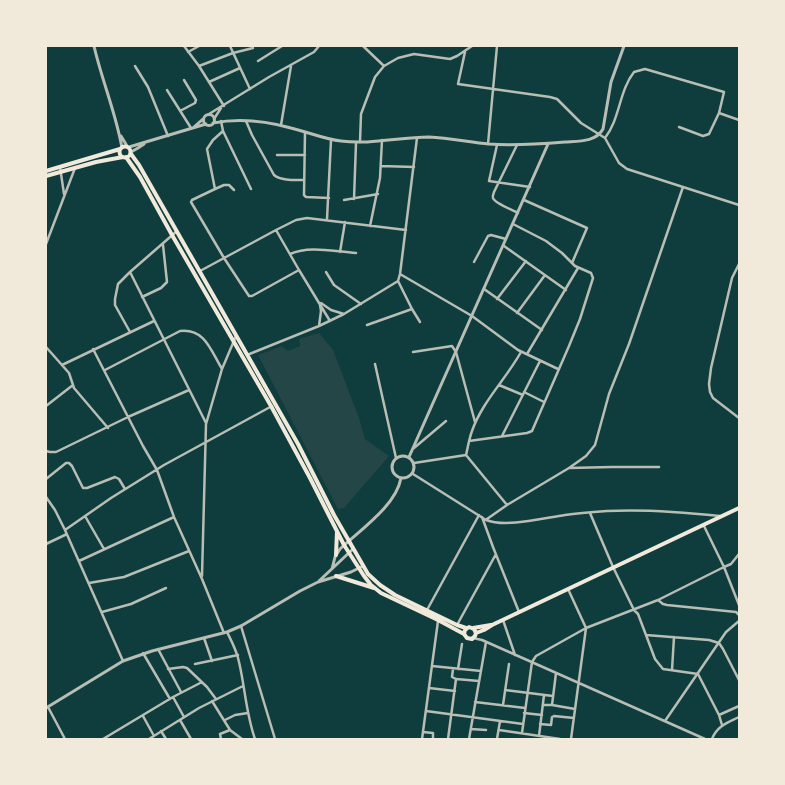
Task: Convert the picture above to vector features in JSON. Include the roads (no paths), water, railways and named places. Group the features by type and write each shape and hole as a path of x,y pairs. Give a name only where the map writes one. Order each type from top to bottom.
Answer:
{"main road":[{"path":"46,171 128,147 140,165 275,403 348,541 368,574 380,585 396,595 456,625 466,628 492,625"},
{"path":"121,148 120,153 140,177 233,343 271,406 348,552 358,569 381,593 438,620 464,634 468,639 492,625 613,567 704,526 739,508"},
{"path":"46,176 124,157 131,153"},
{"path":"336,555 337,531"},
{"path":"336,576 376,589"},
{"path":"464,634 466,628"},
{"path":"473,628 475,635"}],"street":[{"path":"94,46 101,75 114,110 120,135 121,148"},
{"path":"184,46 209,82 222,107"},
{"path":"188,52 199,46"},
{"path":"230,46 250,89"},
{"path":"258,60 282,46"},
{"path":"192,127 213,110 222,107 314,52 318,46"},
{"path":"362,46 384,66"},
{"path":"354,199 361,114 375,77 384,66 408,54 450,59 465,52 472,46"},
{"path":"488,144 497,46"},
{"path":"214,121 246,120 281,125 331,140 358,142 432,138 488,144 517,145 588,140 600,134 604,123 611,82 624,46"},
{"path":"199,66 253,48"},
{"path":"465,52 458,84 543,95 554,98 574,118 605,138 616,159 627,169 739,205"},
{"path":"281,125 291,65"},
{"path":"135,66 148,87 168,136"},
{"path":"209,82 240,68"},
{"path":"605,138 613,125 629,78 634,72 645,69 724,92 719,113 711,133 703,136 679,127"},
{"path":"180,111 195,103 196,100 184,80"},
{"path":"167,90 192,127"},
{"path":"131,153 144,144 192,127 206,124 209,125 214,121 222,107"},
{"path":"719,113 739,120"},
{"path":"209,114 212,116 214,121"},
{"path":"203,119 206,124"},
{"path":"246,120 252,135 274,175 277,178 304,180"},
{"path":"221,121 222,132 251,189"},
{"path":"216,189 206,149 222,132"},
{"path":"305,132 304,197 329,198"},
{"path":"120,135 128,147 137,144 144,144"},
{"path":"417,138 406,230 398,281 412,310 420,322"},
{"path":"327,219 331,140"},
{"path":"370,226 378,194 382,140"},
{"path":"497,144 488,180 530,187"},
{"path":"408,457 504,246 548,144"},
{"path":"517,145 493,196 494,200 518,213"},
{"path":"277,155 305,155"},
{"path":"381,166 414,167"},
{"path":"60,167 64,194"},
{"path":"46,244 75,168"},
{"path":"234,190 227,185 192,200 191,202 224,258 250,296 299,270"},
{"path":"486,520 507,505 569,468 586,456 595,445 610,394 629,344 683,187"},
{"path":"344,200 378,194"},
{"path":"524,200 587,228 572,263"},
{"path":"200,271 296,220 307,218 327,219 406,230"},
{"path":"340,252 345,222"},
{"path":"469,441 530,432 580,319 593,278 591,273 578,268 546,241 513,224"},
{"path":"276,230 330,320"},
{"path":"130,332 114,302 118,284 177,231"},
{"path":"474,262 488,236 507,239"},
{"path":"142,297 161,288 167,282 163,244"},
{"path":"504,246 566,290"},
{"path":"290,254 299,250 356,253"},
{"path":"497,299 526,261"},
{"path":"739,264 732,278 711,368 709,384 710,392 714,398 739,418"},
{"path":"527,354 578,268"},
{"path":"130,272 206,424"},
{"path":"326,272 334,285 361,304"},
{"path":"400,274 472,316 521,352 558,370"},
{"path":"516,313 545,276"},
{"path":"247,355 294,337 344,314 398,281"},
{"path":"484,289 542,330"},
{"path":"320,303 331,310 344,314"},
{"path":"319,326 321,311 320,303"},
{"path":"367,325 412,310"},
{"path":"62,365 154,321"},
{"path":"105,370 180,331 193,331 202,336 222,369"},
{"path":"202,579 206,424 222,369 236,336"},
{"path":"413,352 452,346 456,352 475,423"},
{"path":"46,347 62,365 70,376 73,385 108,428"},
{"path":"93,349 157,470 174,517 226,633 238,656 248,713 255,739"},
{"path":"466,455 475,423 521,352"},
{"path":"502,436 540,361"},
{"path":"375,364 396,458"},
{"path":"46,406 73,385"},
{"path":"499,385 544,402"},
{"path":"46,451 56,452 128,417 189,390"},
{"path":"65,530 125,489 275,403"},
{"path":"412,449 446,421"},
{"path":"466,455 507,505"},
{"path":"414,463 466,455"},
{"path":"402,456 408,457 414,463 415,468 413,474 408,478 401,478 395,475 392,464 396,458 402,456"},
{"path":"46,479 66,463 69,463 83,488 87,488 115,477 119,479 125,489"},
{"path":"569,468 659,467"},
{"path":"413,474 486,520 497,523 609,511 663,512 722,516"},
{"path":"332,569 336,555 344,545 397,493 401,478"},
{"path":"46,497 55,510 67,534 123,661"},
{"path":"590,513 613,567 634,610 638,614 657,662 664,669 698,674"},
{"path":"85,516 104,549"},
{"path":"481,516 519,612"},
{"path":"427,610 481,516"},
{"path":"79,561 174,517"},
{"path":"704,526 724,567 739,605"},
{"path":"46,544 67,534"},
{"path":"318,582 348,552 353,549"},
{"path":"89,582 124,577 189,551"},
{"path":"456,625 496,554"},
{"path":"522,733 532,662 538,654 586,628 658,600 731,564 739,554"},
{"path":"65,739 47,707 81,685 123,661 143,653 226,633 318,582 363,566"},
{"path":"102,612 131,604 166,588"},
{"path":"568,589 586,628 571,739"},
{"path":"658,600 663,604 736,612 739,615 739,620 726,632 665,721"},
{"path":"422,739 438,620"},
{"path":"503,620 516,655"},
{"path":"241,626 275,739"},
{"path":"475,635 486,642 705,739"},
{"path":"646,635 709,640 719,643 739,680"},
{"path":"672,670 674,637"},
{"path":"204,638 212,661"},
{"path":"469,739 486,642"},
{"path":"458,669 462,644"},
{"path":"158,649 181,692"},
{"path":"143,653 170,700"},
{"path":"196,664 238,656"},
{"path":"503,705 509,664"},
{"path":"432,666 481,671"},
{"path":"168,669 185,668 209,688 216,699"},
{"path":"453,669 452,677 479,681"},
{"path":"552,705 556,673"},
{"path":"698,674 719,715 722,725"},
{"path":"448,739 456,678"},
{"path":"103,739 181,692 202,682"},
{"path":"149,739 212,701 244,686"},
{"path":"429,688 455,691"},
{"path":"505,690 553,696"},
{"path":"539,736 544,695"},
{"path":"173,697 184,717"},
{"path":"212,701 230,730 242,739"},
{"path":"476,702 525,708"},
{"path":"543,704 575,709"},
{"path":"719,715 739,706"},
{"path":"426,711 523,724"},
{"path":"225,720 235,715 248,713"},
{"path":"524,713 542,715"},
{"path":"142,716 154,736"},
{"path":"540,724 550,725 552,717 554,716 574,718"},
{"path":"712,739 714,732 722,725 739,717"},
{"path":"180,720 191,739"},
{"path":"497,739 500,721"},
{"path":"471,729 486,730"},
{"path":"221,739 220,734 230,730"},
{"path":"499,730 559,739"},
{"path":"161,731 166,739"},
{"path":"423,732 433,733 433,739"}]}
